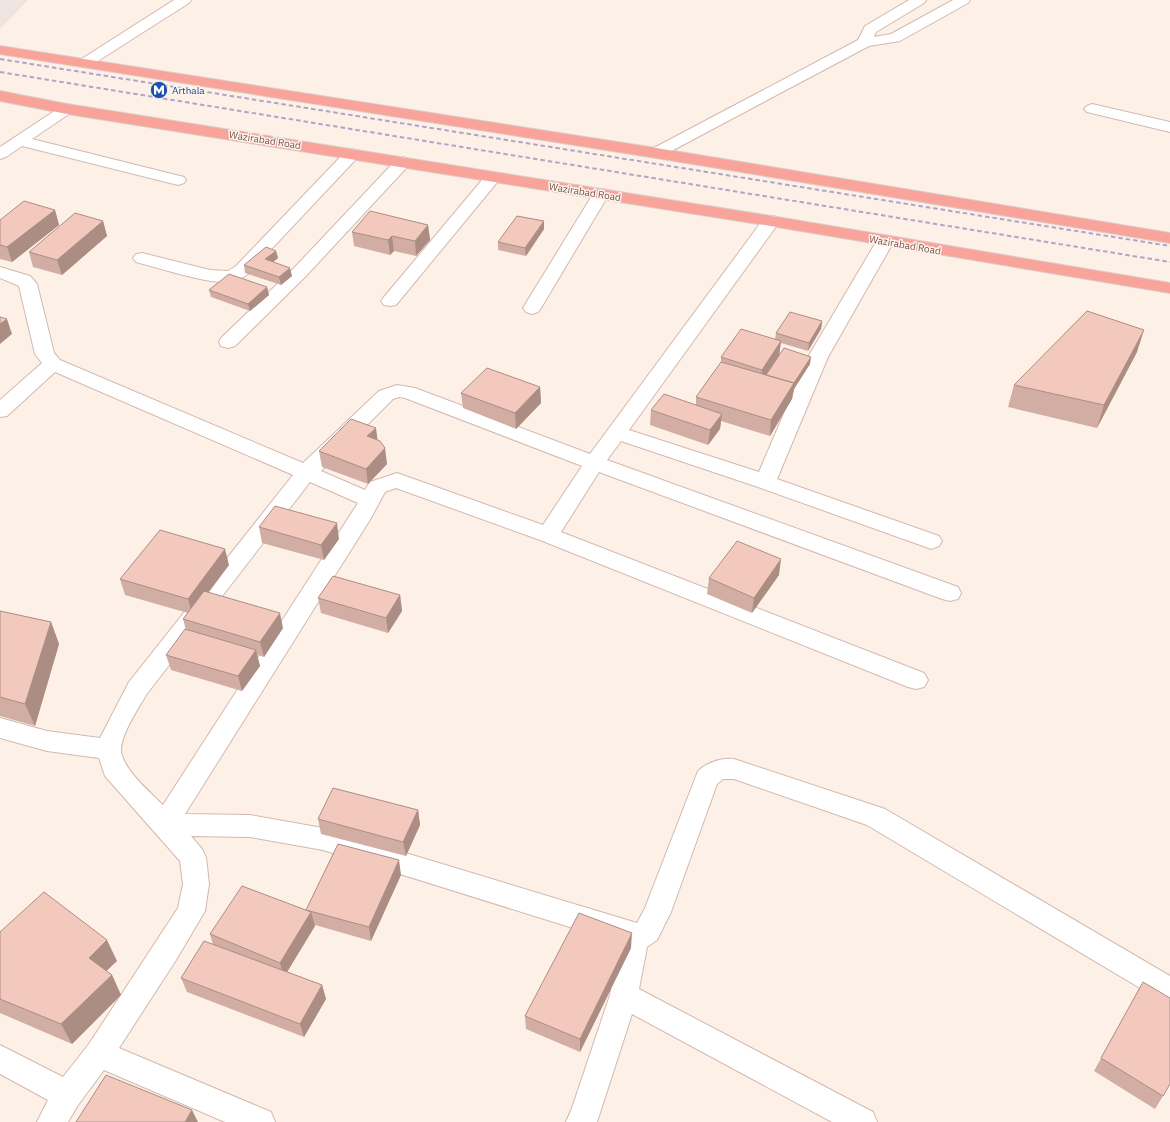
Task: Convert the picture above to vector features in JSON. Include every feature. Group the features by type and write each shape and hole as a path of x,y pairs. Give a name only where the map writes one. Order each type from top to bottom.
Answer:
{"highway":[{"path":"0,50 656,153 1170,238"},
{"name":"Wazirabad Road","path":"0,96 67,109 771,221 1170,288"}],"street":[{"path":"85,63 184,0"},
{"path":"865,42 867,34 870,30 919,0"},
{"path":"656,153 865,42 895,38 964,0"},
{"path":"1092,108 1170,127"},
{"path":"0,154 67,109"},
{"path":"19,141 178,180"},
{"path":"142,258 210,275 231,277 242,270 352,154"},
{"path":"228,342 300,272 403,162"},
{"path":"390,301 493,177"},
{"path":"532,308 602,194"},
{"path":"548,535 594,463 771,221"},
{"path":"765,482 818,357 884,241"},
{"path":"0,272 24,280 28,284 45,354 52,364 370,500"},
{"path":"0,410 52,364"},
{"path":"52,1122 67,1095 99,1054 191,911 196,884 192,857 114,769 109,749 112,734 137,689 306,473 386,394 397,391 408,392 594,463 950,593"},
{"path":"617,433 765,482 931,541"},
{"path":"164,825 377,487 397,480 417,489 548,535 916,680"},
{"path":"0,728 47,741 109,749"},
{"path":"164,825 250,826 323,839 641,937 645,935 657,912 707,778 714,771 723,768 734,769 876,817 1170,991"},
{"path":"581,1122 585,1115 624,995 636,935"},
{"path":"624,995 862,1122"},
{"path":"99,1054 260,1122"},
{"path":"0,1059 67,1095"}],"shaded area":[{"path":"0,0 28,0 0,29"}],"building":[{"path":"24,201 55,210 7,247 0,245 0,220"},
{"path":"370,211 428,225 415,241 392,236 388,240 352,232"},
{"path":"75,213 103,221 57,260 29,252"},
{"path":"517,216 544,221 525,248 498,242"},
{"path":"266,247 276,251 265,259 290,268 279,277 244,265"},
{"path":"229,274 267,287 248,304 209,290"},
{"path":"1087,311 1144,330 1104,405 1014,385"},
{"path":"790,312 822,321 809,343 776,333"},
{"path":"0,317 7,319 0,324"},
{"path":"741,329 781,341 762,370 721,357"},
{"path":"784,348 811,357 794,383 766,375"},
{"path":"721,362 794,383 771,420 696,397"},
{"path":"487,368 540,387 515,413 461,393"},
{"path":"664,394 722,414 710,430 651,410"},
{"path":"351,419 376,428 367,436 380,441 385,448 366,469 319,451"},
{"path":"275,506 337,523 321,545 259,527"},
{"path":"160,530 225,549 188,599 120,579"},
{"path":"737,541 781,559 754,598 709,578"},
{"path":"333,576 400,595 386,618 318,598"},
{"path":"204,591 280,613 260,642 183,619"},
{"path":"0,611 51,622 25,704 0,697"},
{"path":"185,629 256,650 238,676 166,655"},
{"path":"333,788 418,810 403,842 318,819"},
{"path":"338,844 399,860 369,927 306,910"},
{"path":"242,886 311,912 280,963 210,934"},
{"path":"44,892 107,940 89,958 112,975 61,1024 0,999 0,932"},
{"path":"579,913 632,933 580,1039 525,1016"},
{"path":"204,941 322,985 300,1024 181,978"},
{"path":"1143,982 1170,998 1170,1084 1163,1096 1101,1058"},
{"path":"106,1075 192,1110 185,1122 76,1122"}],"railway":[{"path":"0,59 1170,246"},
{"path":"0,72 1170,262"}],"place":[{"name":"Arthala","path":"159,90"}]}
